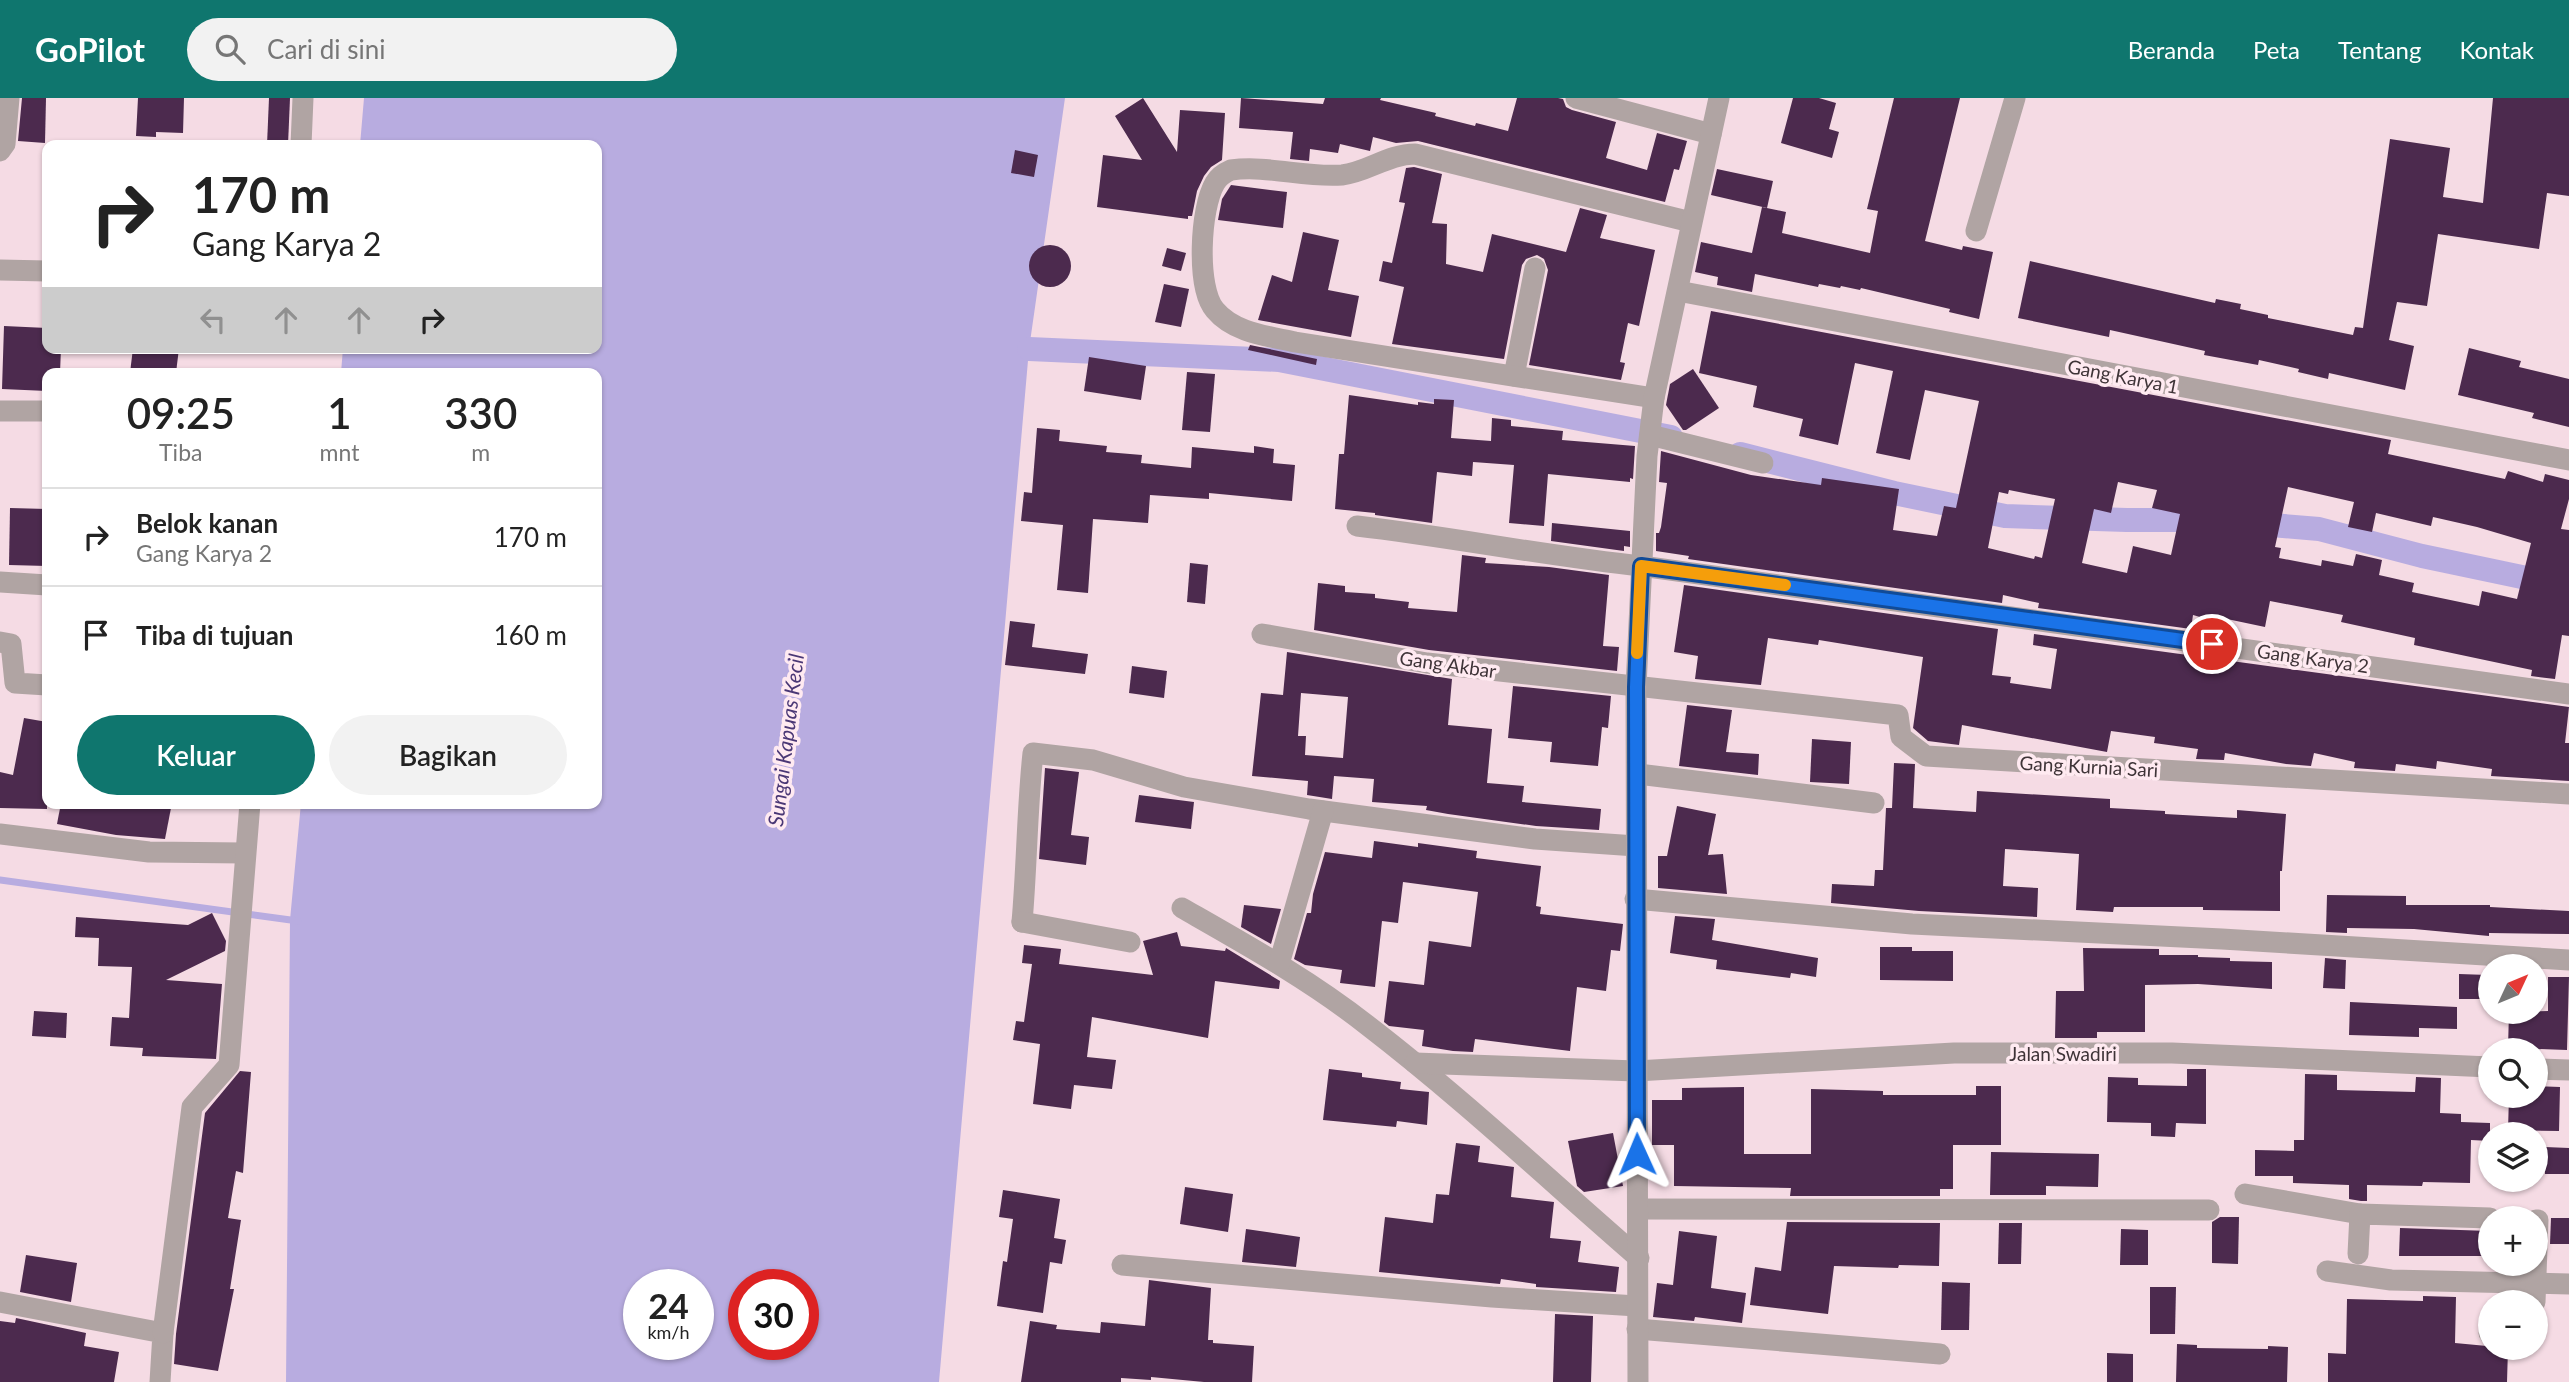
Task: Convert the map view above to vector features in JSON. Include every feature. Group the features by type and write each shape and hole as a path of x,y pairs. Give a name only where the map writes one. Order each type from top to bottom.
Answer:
{"street":[{"path":"0,151 5,144 9,98"},
{"path":"301,140 303,98"},
{"path":"1576,98 1711,134"},
{"path":"1637,1382 1639,1258 1635,899 1638,774 1636,687 1647,456 1653,405 1719,98"},
{"path":"1976,231 2015,98"},
{"path":"1653,405 1514,376 1295,342 1230,323 1213,308 1204,290 1202,276 1209,197 1214,184 1231,170 1339,175 1360,172 1398,155 1415,154 1691,222"},
{"path":"1514,376 1535,268"},
{"path":"0,270 42,271"},
{"name":"Gang Karya 1","path":"1678,291 2569,460"},
{"path":"0,411 42,411"},
{"path":"1650,435 1763,463"},
{"name":"Gang Karya 2","path":"1357,526 1446,536 1569,558 2569,694"},
{"path":"0,582 42,585"},
{"name":"Gang Akbar","path":"1262,634 1427,663 1636,687"},
{"path":"0,642 11,643 15,683 42,685"},
{"name":"Gang Kurnia Sari","path":"1636,687 1898,715 1901,737 1926,756 2569,794"},
{"path":"1129,942 1022,922 1033,753 1093,760 1184,787 1323,811 1535,839 1636,846"},
{"path":"1638,774 1874,803"},
{"path":"159,1382 155,1332 192,1107 229,1065 249,809"},
{"path":"1279,964 1323,811"},
{"path":"0,834 149,852 244,853"},
{"path":"1635,899 1912,924 2569,960"},
{"path":"1182,908 1279,964 1366,1024 1500,1135 1639,1258"},
{"name":"Jalan Swadiri","path":"1415,1063 1636,1071 1954,1052 2172,1053 2478,1066"},
{"path":"2548,1069 2569,1070"},
{"path":"2245,1194 2360,1214 2478,1218"},
{"path":"1638,1209 2209,1210"},
{"path":"2358,1254 2360,1214"},
{"path":"1122,1265 1492,1297 1637,1306"},
{"path":"2327,1271 2503,1290"},
{"path":"2547,1290 2569,1284"},
{"path":"0,1302 155,1332"},
{"path":"1637,1329 1940,1354"}],"water":[{"name":"Sungai Kapuas Kecil","path":"364,98 1065,98 1029,349 939,1382 286,1382 290,920 300,809 602,809 602,368 341,368 343,354 602,354 602,140 360,140"}],"building":[{"path":"22,98 46,98 45,140 42,143 18,141"},
{"path":"138,98 184,98 183,133 156,132 156,137 136,136"},
{"path":"269,98 290,98 288,140 267,140"},
{"path":"1143,98 1177,152 1180,110 1225,113 1222,160 1204,176 1197,191 1192,216 1188,216 1188,219 1097,207 1103,155 1142,160 1115,116"},
{"path":"1241,98 1323,104 1325,98 1381,98 1380,100 1436,113 1435,116 1508,131 1517,98 1558,98 1563,99 1566,107 1572,110 1616,122 1606,158 1647,170 1657,133 1687,141 1679,170 1674,169 1665,202 1418,141 1396,143 1373,137 1370,151 1340,144 1338,153 1310,149 1309,161 1290,159 1293,132 1239,128"},
{"path":"1793,98 1819,98 1836,103 1829,129 1839,132 1832,158 1781,143"},
{"path":"1894,98 1960,98 1925,241 1962,250 1963,246 1993,252 1979,319 1949,312 1950,309 1861,288 1819,284 1818,287 1755,274 1752,292 1717,285 1718,277 1695,272 1701,242 1752,253 1762,207 1786,212 1782,233 1870,253 1878,211 1867,209"},
{"path":"2493,98 2569,98 2569,196 2547,193 2539,249 2438,234 2427,306 2397,302 2389,340 2414,346 2405,390 2329,373 2328,379 2259,360 2258,365 2204,355 2205,351 2110,330 2109,337 2018,318 2030,261 2215,303 2216,299 2241,304 2240,309 2268,315 2268,318 2353,335 2355,327 2363,328 2390,139 2450,148 2443,197 2483,203"},
{"path":"1015,150 1038,155 1034,177 1011,173"},
{"path":"1414,167 1442,174 1432,223 1447,224 1446,264 1483,272 1492,234 1566,252 1580,208 1607,215 1600,238 1655,250 1639,326 1628,323 1620,362 1625,363 1621,380 1529,365 1548,270 1544,259 1537,255 1526,259 1522,265 1504,359 1392,344 1404,287 1379,281 1383,261 1392,263 1405,203 1399,202 1406,168"},
{"path":"1717,169 1773,181 1767,208 1711,195"},
{"path":"1231,185 1287,192 1283,228 1218,220 1222,199"},
{"path":"1303,232 1339,240 1328,290 1359,296 1351,337 1258,320 1272,275 1292,282"},
{"path":"1050,245 1065,251 1071,266 1065,281 1050,287 1035,281 1029,266 1035,251"},
{"path":"1167,248 1186,253 1181,271 1162,266"},
{"path":"1164,284 1189,289 1181,327 1155,322"},
{"path":"1711,311 2391,440 2388,454 2505,479 2508,471 2543,482 2545,474 2569,480 2569,499 2561,529 2569,530 2569,636 2562,635 2555,679 2531,676 2532,670 2414,645 2415,638 2341,622 2343,615 2270,601 2265,627 2208,615 2207,619 2193,615 2191,629 2038,608 2039,603 2003,595 2002,603 1688,559 1689,556 1656,551 1656,533 1659,533 1661,527 1667,483 1659,482 1661,451 1751,475 1821,485 1822,478 1899,489 1893,530 1937,536 1944,506 1956,508 1979,401 1925,390 1910,460 1876,453 1893,371 1855,363 1838,445 1799,436 1803,419 1753,407 1757,386 1699,373","holes":["2118,482 2157,490 2152,508 2180,514 2171,555 2133,546 2127,573 2082,563 2094,509 2111,513","2288,487 2354,502 2348,527 2372,532 2376,513 2431,526 2433,517 2531,543 2517,599 2482,591 2479,606 2412,592 2414,583 2379,575 2382,560 2356,554 2353,566 2322,560 2321,566 2279,558 2281,548 2275,547","2009,490 2055,499 2042,558 2035,556 2034,559 1988,548 1999,492 2008,494"]},
{"path":"4,326 42,328 42,354 61,354 60,368 42,368 42,391 2,389"},
{"path":"1250,345 1317,359 1316,365 1248,350"},
{"path":"2469,348 2521,361 2519,367 2569,379 2569,427 2532,418 2534,413 2458,395"},
{"path":"132,354 178,354 177,368 131,368"},
{"path":"1089,357 1146,366 1141,400 1084,391"},
{"path":"1693,369 1719,408 1683,430 1666,405 1670,384"},
{"path":"1187,372 1215,374 1210,432 1182,430"},
{"path":"1349,395 1418,405 1418,402 1434,404 1434,399 1454,400 1451,438 1491,441 1492,418 1511,420 1511,426 1563,431 1562,440 1635,446 1633,479 1630,478 1630,482 1548,474 1544,526 1509,523 1514,465 1473,462 1472,476 1437,472 1432,523 1335,509 1339,454 1344,454"},
{"path":"1037,428 1060,430 1059,441 1107,446 1106,452 1142,455 1141,463 1191,468 1192,447 1254,453 1254,446 1274,449 1273,463 1295,465 1292,501 1209,493 1209,499 1150,495 1148,523 1093,519 1088,593 1057,590 1063,525 1021,521 1024,492 1032,493"},
{"path":"10,508 42,509 42,566 9,565"},
{"path":"1552,523 1630,531 1630,547 1624,546 1624,551 1551,541"},
{"path":"1462,555 1486,558 1485,563 1549,567 1609,575 1603,646 1619,647 1617,671 1429,650 1314,630 1318,583 1345,586 1345,592 1375,594 1375,598 1409,602 1408,608 1457,612"},
{"path":"1190,563 1208,565 1205,604 1187,602"},
{"path":"1684,585 1998,629 1992,675 2011,677 2010,683 2051,689 2057,649 2033,645 2034,634 2569,707 2565,743 2569,743 2569,781 2491,776 2492,769 2437,761 2436,769 2396,764 2395,771 2354,768 2355,762 2314,753 2311,766 2225,753 2224,760 2196,759 2198,749 2154,743 2155,737 2111,731 2107,752 1962,725 1959,745 1928,741 1913,728 1923,657 1819,640 1818,645 1768,638 1761,685 1695,679 1698,656 1674,652"},
{"path":"1010,621 1035,624 1032,647 1088,654 1085,674 1005,665"},
{"path":"1287,652 1452,679 1448,725 1492,729 1487,783 1524,786 1522,802 1601,809 1599,830 1536,826 1426,810 1427,806 1372,802 1374,779 1334,776 1332,799 1307,795 1308,781 1252,776 1261,693 1283,695","holes":["1301,693 1348,697 1343,758 1305,755 1306,736 1298,736"]},
{"path":"1132,666 1167,671 1164,698 1129,693"},
{"path":"1513,686 1611,696 1608,728 1602,727 1598,766 1550,762 1552,742 1508,738"},
{"path":"1687,705 1732,710 1726,752 1759,754 1758,775 1679,766"},
{"path":"24,718 42,721 42,809 0,808 0,772 13,775"},
{"path":"1812,739 1851,742 1849,784 1810,782"},
{"path":"1894,763 1915,764 1913,808 1976,812 1977,791 2110,799 2110,808 2165,811 2165,814 2237,818 2237,810 2286,814 2280,871 2280,911 2203,910 2203,907 2114,907 2113,912 2076,910 2079,854 2005,849 2003,886 2038,888 2037,917 1831,903 1832,884 1874,886 1875,870 1883,870 1886,808 1892,808"},
{"path":"1045,768 1079,772 1071,835 1089,837 1086,865 1039,859"},
{"path":"1139,795 1194,802 1191,829 1135,822"},
{"path":"1677,806 1716,814 1708,855 1723,854 1727,894 1658,888 1658,856 1667,856"},
{"path":"60,809 171,809 165,839 116,835 57,824"},
{"path":"1374,841 1418,847 1418,843 1477,851 1476,858 1541,866 1536,906 1541,907 1540,914 1623,924 1620,951 1611,950 1606,991 1577,987 1570,1051 1475,1039 1473,1052 1453,1051 1422,1046 1424,1030 1389,1026 1384,1022 1389,981 1424,985 1429,941 1471,947 1478,892 1403,882 1398,923 1382,921 1375,987 1340,983 1342,970 1305,965 1294,959 1307,913 1311,913 1313,894 1325,852 1372,858"},
{"path":"2327,895 2406,896 2406,905 2490,905 2569,911 2569,934 2489,933 2489,936 2414,929 2347,928 2347,933 2326,932"},
{"path":"1244,905 1281,909 1271,944 1241,927"},
{"path":"212,913 226,941 225,951 166,980 222,984 216,1059 142,1056 143,1048 110,1046 112,1017 129,1018 132,967 98,966 99,938 75,937 76,917 188,925"},
{"path":"1675,916 1715,919 1712,940 1818,958 1816,977 1791,973 1790,978 1716,969 1717,960 1670,953"},
{"path":"1177,932 1181,946 1225,951 1226,948 1280,981 1279,989 1215,981 1208,1038 1092,1017 1087,1057 1116,1060 1112,1089 1074,1085 1071,1109 1033,1104 1040,1044 1013,1040 1016,1021 1024,1022 1032,964 1022,963 1024,945 1061,949 1059,964 1153,975 1143,941"},
{"path":"1880,947 1912,947 1912,951 1953,951 1953,981 1880,980"},
{"path":"2083,948 2159,949 2159,955 2198,955 2230,958 2230,961 2272,962 2272,989 2198,984 2145,985 2145,1032 2097,1032 2097,1038 2055,1038 2056,991 2084,991"},
{"path":"2325,958 2346,960 2345,989 2323,988"},
{"path":"2459,974 2478,975 2478,999 2459,999"},
{"path":"2548,977 2569,977 2567,1050 2548,1049 2548,1038 2508,1038 2509,1024 2548,1024"},
{"path":"2350,1002 2457,1007 2457,1029 2419,1028 2419,1037 2349,1035"},
{"path":"34,1011 67,1013 66,1038 32,1036"},
{"path":"1329,1069 1401,1082 1400,1089 1429,1092 1427,1125 1397,1121 1396,1127 1323,1120"},
{"path":"2187,1069 2206,1069 2206,1124 2176,1123 2175,1137 2151,1136 2151,1123 2107,1122 2108,1077 2138,1078 2138,1085 2187,1086"},
{"path":"240,1071 251,1072 243,1173 236,1171 228,1218 241,1220 230,1289 234,1289 218,1371 174,1364 176,1334 205,1113"},
{"path":"2305,1074 2337,1075 2337,1090 2415,1092 2416,1077 2441,1078 2440,1113 2461,1114 2461,1122 2478,1123 2478,1140 2471,1140 2470,1183 2367,1185 2367,1201 2349,1199 2349,1185 2293,1183 2293,1176 2255,1176 2255,1150 2294,1151 2294,1140 2304,1140"},
{"path":"1976,1086 2001,1086 2001,1145 1953,1145 1953,1189 1940,1189 1940,1196 1790,1196 1791,1188 1674,1186 1674,1145 1652,1145 1652,1100 1682,1100 1682,1088 1744,1087 1744,1154 1811,1154 1811,1089 1883,1091 1883,1095 1976,1095"},
{"path":"2548,1086 2560,1087 2559,1131 2548,1131 2548,1122 2508,1122 2509,1108 2548,1108"},
{"path":"1613,1133 1623,1186 1584,1192 1577,1186 1568,1141"},
{"path":"1456,1143 1480,1146 1478,1162 1514,1167 1511,1197 1554,1202 1550,1238 1581,1241 1578,1262 1619,1267 1616,1292 1536,1287 1536,1284 1501,1279 1500,1284 1379,1272 1385,1217 1433,1223 1436,1194 1449,1195"},
{"path":"2548,1147 2569,1148 2569,1174 2548,1174"},
{"path":"1991,1152 2099,1154 2098,1187 2046,1186 2046,1195 1990,1195"},
{"path":"1185,1187 1233,1194 1228,1232 1180,1224"},
{"path":"1003,1190 1060,1199 1054,1238 1066,1240 1062,1264 1050,1262 1043,1313 997,1306 1003,1261 1007,1262 1013,1219 999,1217"},
{"path":"2220,1217 2239,1217 2238,1264 2212,1263 2212,1222"},
{"path":"2551,1218 2569,1218 2569,1244 2550,1244"},
{"path":"1787,1222 1940,1223 1939,1266 1834,1266 1828,1314 1750,1305 1755,1267 1781,1271"},
{"path":"1999,1223 2022,1223 2021,1264 1998,1264"},
{"path":"2400,1228 2478,1231 2478,1256 2399,1256"},
{"path":"1246,1229 1300,1237 1296,1267 1242,1262"},
{"path":"2121,1229 2148,1230 2148,1265 2120,1265"},
{"path":"1679,1231 1717,1236 1711,1288 1746,1293 1742,1323 1695,1317 1694,1321 1653,1317 1657,1283 1673,1285"},
{"path":"26,1255 77,1263 71,1302 20,1292"},
{"path":"1149,1280 1211,1288 1208,1340 1213,1340 1213,1343 1254,1346 1252,1382 1204,1382 1151,1377 1151,1380 1121,1378 1121,1382 1021,1382 1030,1321 1057,1325 1056,1329 1100,1333 1101,1322 1145,1326"},
{"path":"1942,1282 1970,1283 1969,1330 1941,1330"},
{"path":"2150,1287 2176,1287 2175,1334 2150,1334"},
{"path":"2423,1296 2456,1297 2455,1343 2478,1345 2478,1360 2508,1360 2507,1382 2328,1382 2328,1353 2346,1354 2347,1299 2423,1301"},
{"path":"1555,1314 1593,1316 1591,1382 1553,1382"},
{"path":"16,1318 86,1333 84,1346 119,1352 114,1382 0,1382 0,1321 15,1323"},
{"path":"2177,1344 2197,1345 2197,1348 2288,1347 2287,1382 2176,1382"},
{"path":"2107,1353 2133,1354 2133,1382 2107,1382"}],"waterway":[{"path":"1029,349 1279,360 1671,437"},
{"path":"1740,454 1894,493 2005,516 2211,520"},
{"path":"2248,523 2319,529 2422,556 2569,587"},
{"path":"0,880 298,921"}],"slow traffic":[{"path":"1637,653 1641,566 1785,585"}],"route":[{"path":"1637,1154 1636,687 1641,566 2212,644"}]}
